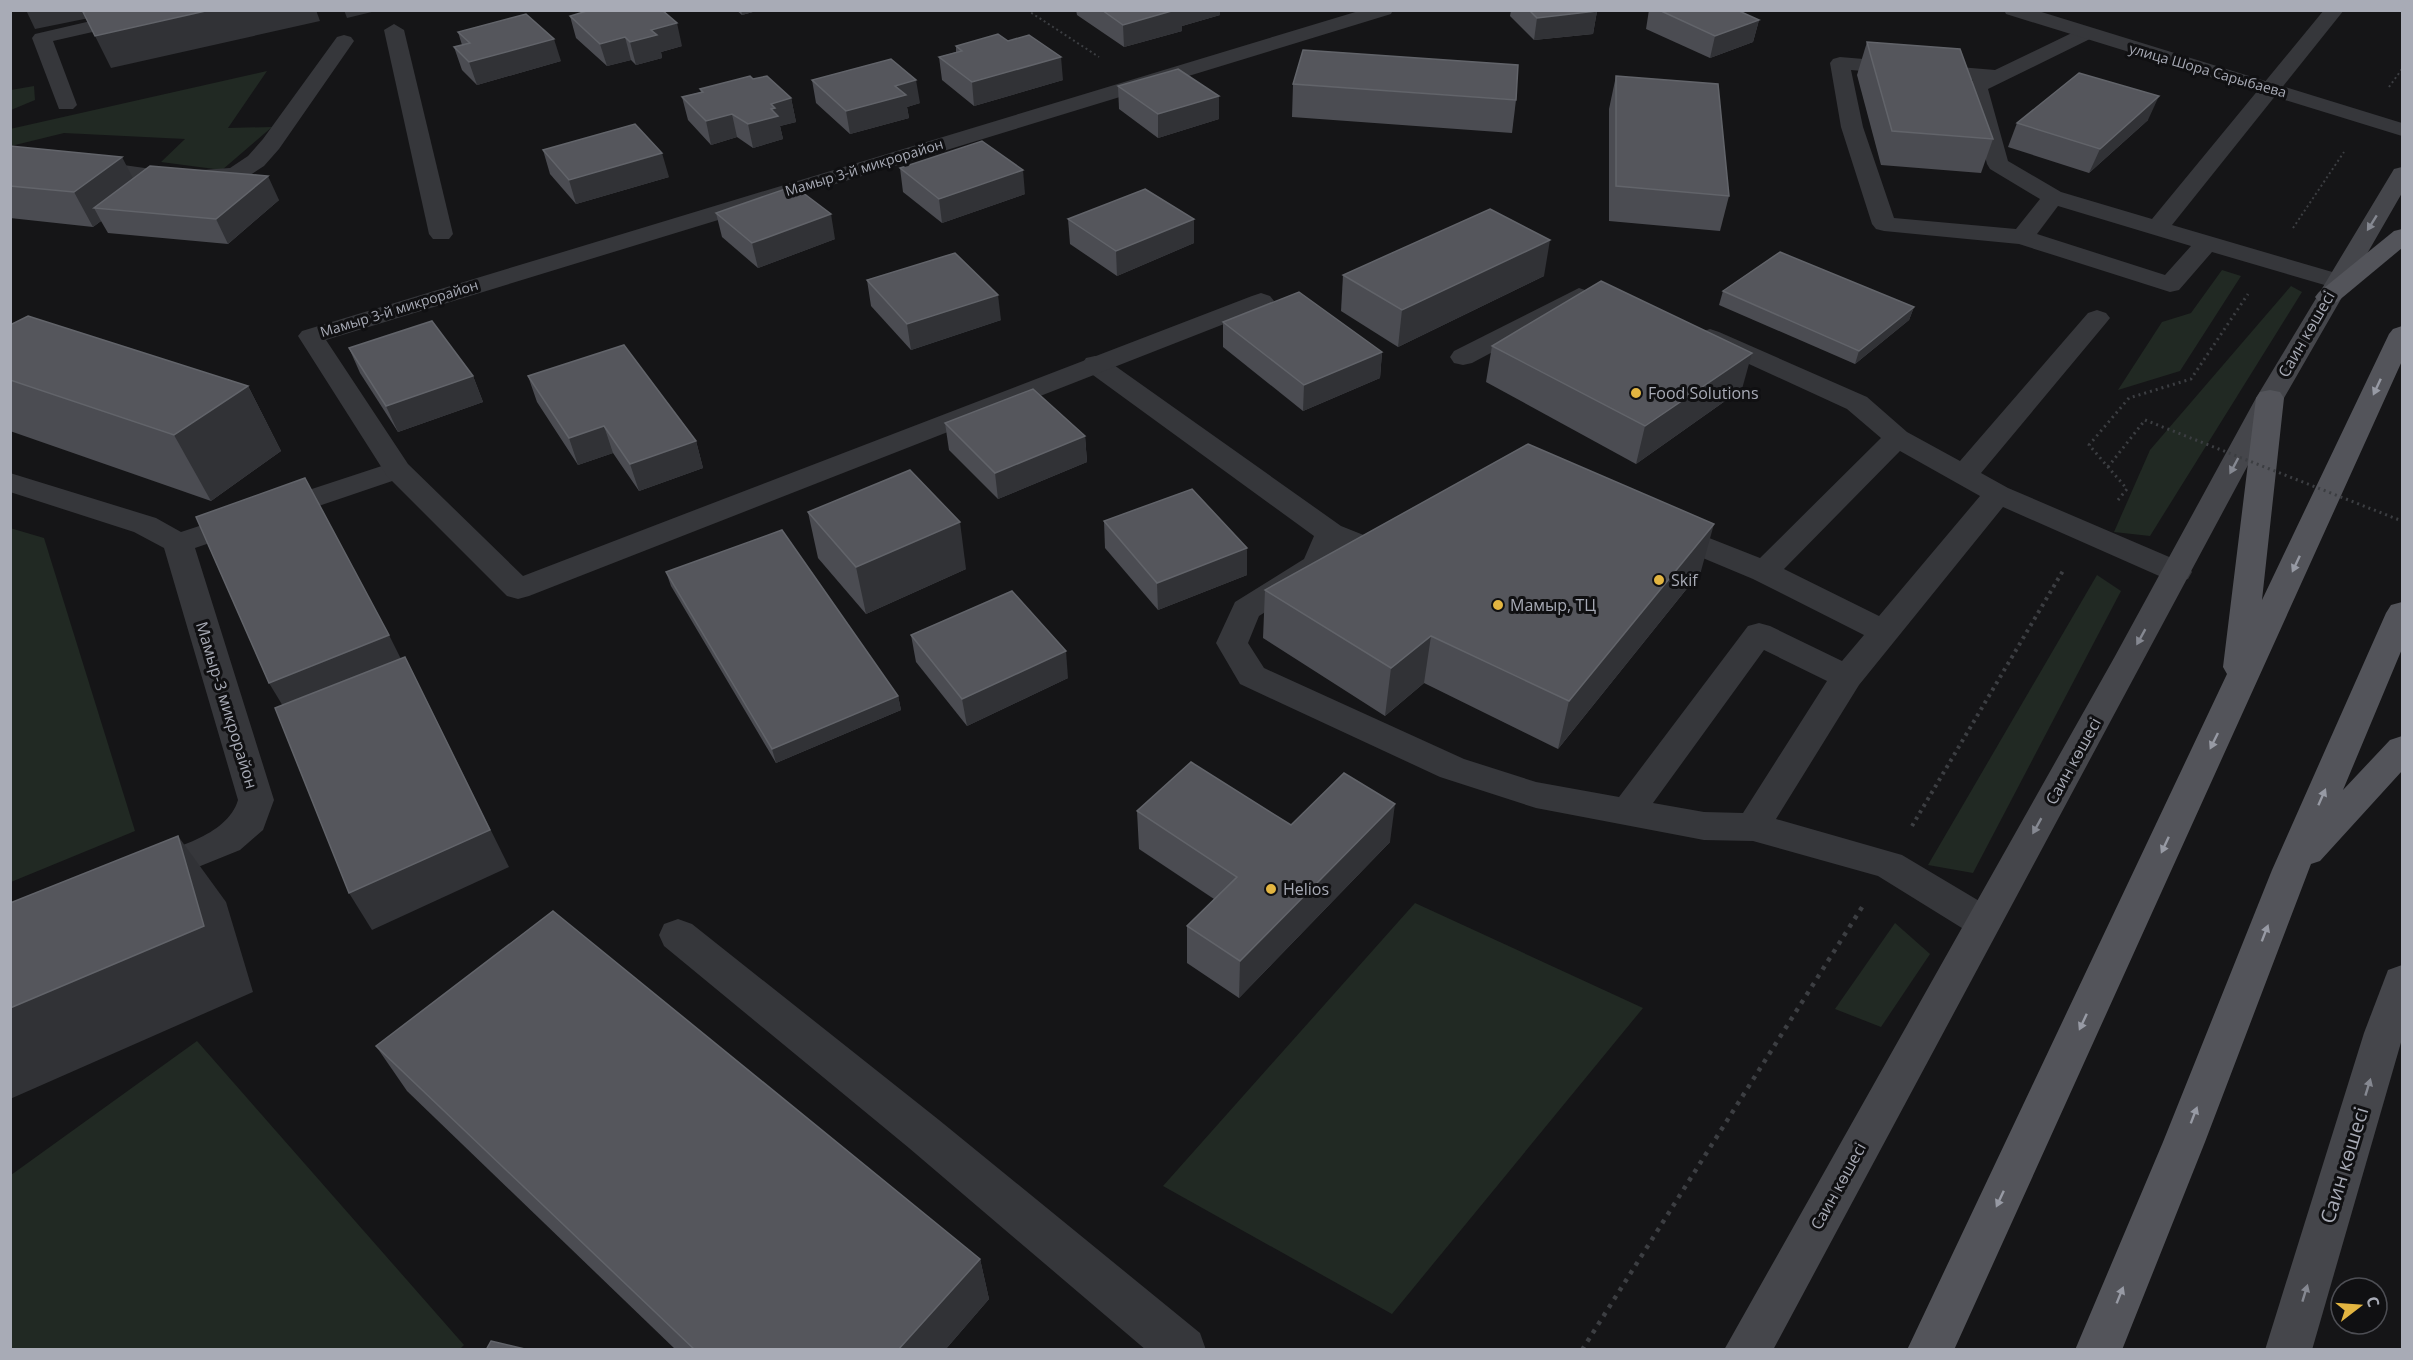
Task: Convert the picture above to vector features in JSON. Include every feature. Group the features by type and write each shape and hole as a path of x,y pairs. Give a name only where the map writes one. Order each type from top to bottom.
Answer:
{"main road":[{"name":"Саин көшесі","path":"1747,1350 2177,572 2270,398 2332,289 2403,174"},
{"path":"2332,289 2403,236"},
{"path":"1930,1350 2403,334"},
{"path":"2236,695 2270,398"},
{"path":"2098,1350 2184,1142 2290,870 2403,613"},
{"path":"2290,870 2403,749"},
{"name":"Саин көшесі","path":"2288,1350 2393,1037 2403,982"}],"street":[{"name":"Мамыр 3-й микрорайон","path":"397,470 311,336 1384,10"},
{"name":"улица Шора Сарыбаева","path":"2013,10 2403,130"},
{"path":"2157,228 2273,89 2335,10"},
{"path":"66,105 42,38 158,12"},
{"path":"394,30 441,234"},
{"path":"2085,34 1977,86 1998,164 2053,198 2271,261 2332,289"},
{"path":"10,156 173,179 236,174 256,160 271,144 344,41"},
{"path":"1998,76 1840,63 1852,127 1884,224 2022,237 2170,285 2207,242"},
{"path":"2022,237 2053,198"},
{"path":"1463,357 1599,286"},
{"path":"10,482 145,525 178,543 397,470 518,589 1261,301"},
{"path":"1964,475 2097,318"},
{"path":"1685,325 1857,403 1897,438 1998,494 2177,572"},
{"path":"1095,364 1330,533 1361,546 1389,548 1420,532"},
{"path":"1764,572 1897,438"},
{"path":"1753,827 1847,677 1998,494"},
{"path":"1637,518 1764,572 1884,632"},
{"path":"1330,533 1317,565 1246,610 1232,643 1252,676 1452,768 1536,795 1704,826 1753,827 1889,865 1983,922"},
{"name":"Мамыр-3 микрорайон","path":"119,884 227,840 250,820 256,800 178,543"},
{"path":"1627,812 1759,634 1847,677"},
{"path":"678,935 924,1134 1183,1350"}],"path":[{"path":"1028,10 1139,84"},
{"path":"1581,1350 1889,865 2073,553 2127,489 2089,445 2129,398 2191,380 2366,118 2403,69"},
{"path":"2108,467 2145,420 2403,521"}],"shaded area":[{"path":"267,71 228,128 272,127 222,170 161,162 185,139 64,133 11,146 10,129"},
{"path":"34,86 35,100 11,110 11,90"},
{"path":"2222,270 2241,276 2180,371 2118,390 2162,322 2191,313"},
{"path":"2291,286 2302,292 2150,536 2114,532 2150,450"},
{"path":"10,528 44,538 135,831 11,882"},
{"path":"2097,575 2121,591 1973,873 1928,865"},
{"path":"1415,903 1643,1008 1392,1314 1163,1186"},
{"path":"1895,923 1930,954 1881,1027 1835,1009"},
{"path":"197,1041 464,1345 460,1349 11,1349 11,1175"}],"building":[{"path":"89,10 210,10 95,36 83,12"},
{"path":"590,10 662,10 677,23 651,30 657,35 630,42 625,37 600,44 570,16"},
{"path":"1102,10 1175,10 1123,25"},
{"path":"1529,10 1596,10 1597,11 1537,18"},
{"path":"1659,10 1737,10 1759,20 1715,36"},
{"path":"526,14 554,39 469,62 454,47 470,43 458,32"},
{"path":"998,34 1008,41 1029,35 1061,57 972,82 939,57 962,51 956,46"},
{"path":"1867,42 1960,49 1993,139 1892,131"},
{"path":"1303,50 1518,65 1516,100 1293,84"},
{"path":"891,59 916,80 895,86 906,95 846,111 812,80"},
{"path":"1178,69 1219,96 1158,114 1118,86"},
{"path":"2079,73 2159,96 2100,149 2017,123"},
{"path":"750,76 753,79 767,76 791,98 771,104 775,108 771,109 778,116 748,124 732,114 706,121 682,97 703,92 700,89"},
{"path":"1616,76 1718,84 1729,196 1616,186"},
{"path":"635,124 662,153 569,180 543,150"},
{"path":"982,141 1023,170 939,199 900,168"},
{"path":"10,146 122,157 74,192 10,186"},
{"path":"150,166 268,176 216,219 94,208"},
{"path":"794,186 831,214 752,243 716,213"},
{"path":"1145,189 1194,219 1116,251 1068,219"},
{"path":"1490,209 1550,240 1402,310 1343,275"},
{"path":"1780,252 1914,307 1859,351 1723,291"},
{"path":"955,253 998,295 907,324 867,280"},
{"path":"1601,281 1752,353 1645,426 1492,346"},
{"path":"1299,292 1382,352 1304,385 1223,322"},
{"path":"28,316 248,386 174,435 10,380 10,325"},
{"path":"432,321 473,376 386,406 349,348"},
{"path":"624,345 696,441 630,464 604,426 569,438 528,376"},
{"path":"1033,389 1085,436 995,473 945,423"},
{"name":"Мамыр, ТЦ","path":"1528,444 1714,524 1569,701 1431,636 1391,668 1265,590"},
{"path":"910,470 960,522 856,567 808,512"},
{"path":"305,478 389,635 269,683 196,517"},
{"path":"1192,489 1247,548 1157,583 1104,521"},
{"path":"782,530 898,696 772,749 666,572"},
{"path":"1012,591 1066,651 962,699 911,635"},
{"path":"405,657 490,830 349,893 275,708"},
{"path":"1191,762 1291,825 1344,773 1395,804 1240,961 1187,926 1237,877 1137,811"},
{"path":"178,836 204,926 10,1008 10,903"},
{"path":"553,911 980,1259 898,1350 695,1350 376,1046"},
{"path":"491,1341 529,1350 486,1350"}],"place":[{"name":"Food Solutions","path":"1636,393"},
{"name":"Skif","path":"1659,580"},
{"name":"Мамыр, ТЦ","path":"1498,605"},
{"name":"Helios","path":"1271,889"}]}
